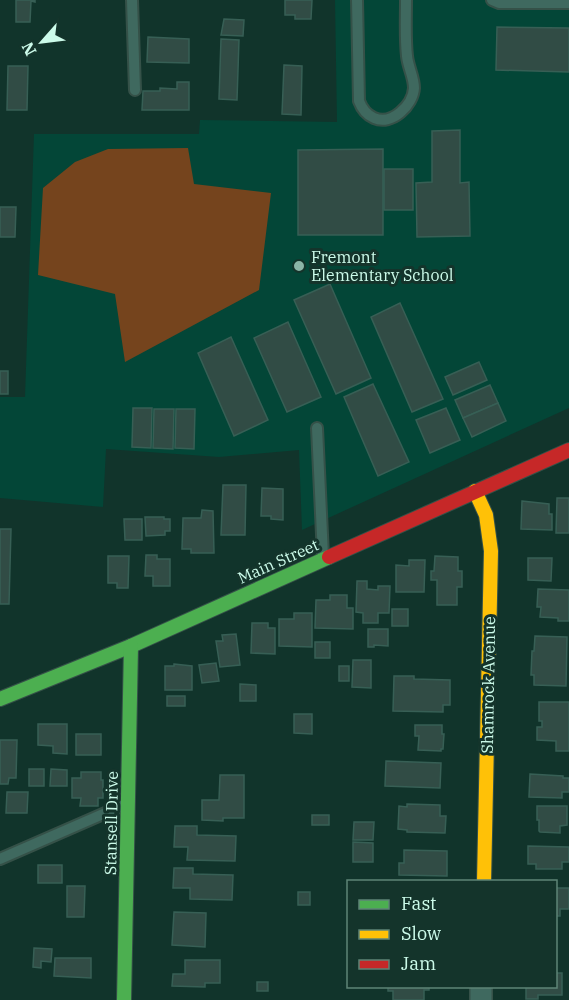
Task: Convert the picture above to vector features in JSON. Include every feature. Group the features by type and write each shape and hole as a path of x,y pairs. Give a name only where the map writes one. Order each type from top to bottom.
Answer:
{"street":[{"name":"Main Street","path":"0,699 131,646 475,490 569,450"},
{"name":"Shamrock Avenue","path":"475,490 486,515 491,551 484,880"},
{"name":"Stansell Drive","path":"124,1000 131,646"}],"lane":[{"path":"132,0 135,90"},
{"path":"357,0 359,101 365,112 381,120 392,117 402,110 411,100 414,87 407,58 406,0"},
{"path":"492,0 499,3 569,3"},
{"path":"316,428 324,559"},
{"path":"0,859 128,803"}],"shaded area":[{"name":"Fremont Elementary School","path":"335,0 569,0 569,408 302,530 299,450 219,457 106,449 103,507 0,498 0,397 25,397 34,134 199,134 200,120 337,122"},
{"path":"188,148 194,184 271,193 259,290 125,362 115,294 38,275 43,188 75,162 108,149"}],"building":[{"path":"16,0 35,0 35,2 31,1 30,22 16,22"},
{"path":"285,0 312,0 311,19 295,19 295,15 285,15"},
{"path":"224,19 244,20 243,36 221,35"},
{"path":"497,27 569,28 569,72 496,70"},
{"path":"148,37 189,39 189,63 147,62"},
{"path":"221,39 239,40 237,100 219,99"},
{"path":"284,65 302,66 301,115 282,114"},
{"path":"8,66 28,66 27,110 7,110"},
{"path":"177,82 189,82 189,110 142,110 143,91 160,91 160,88 177,89"},
{"path":"460,130 460,183 469,182 470,236 417,237 416,183 432,182 432,131"},
{"path":"383,149 383,235 298,235 298,150"},
{"name":"Fremont Elementary School","path":"384,169 413,169 413,210 384,210"},
{"path":"0,207 16,207 15,237 0,237"},
{"path":"330,284 371,378 336,394 294,300"},
{"path":"400,303 443,399 412,412 371,317"},
{"path":"288,322 321,397 287,412 254,338"},
{"path":"231,337 268,420 234,436 198,353"},
{"path":"479,362 487,380 453,395 445,377"},
{"path":"0,371 8,371 8,394 0,394"},
{"path":"373,384 409,462 378,476 344,397"},
{"path":"490,385 498,403 463,418 455,400"},
{"path":"498,403 506,421 472,437 463,418"},
{"path":"133,408 152,408 151,448 132,447"},
{"path":"446,408 460,440 430,453 416,420"},
{"path":"154,409 174,409 173,449 153,448"},
{"path":"176,409 195,409 194,449 175,448"},
{"path":"223,485 246,485 245,535 221,535"},
{"path":"262,488 283,489 283,520 261,516"},
{"path":"557,498 569,498 569,533 556,533"},
{"path":"522,501 549,504 549,514 552,514 552,530 521,529"},
{"path":"202,510 213,511 214,553 191,553 191,549 182,549 183,518 201,518"},
{"path":"145,517 170,519 170,531 165,531 165,535 146,536"},
{"path":"124,519 142,519 142,540 125,540"},
{"path":"0,529 11,529 9,604 0,604"},
{"path":"146,555 157,555 157,559 170,559 170,586 153,586 153,576 145,576"},
{"path":"108,556 129,556 128,588 117,588 117,583 108,583"},
{"path":"435,556 458,557 458,571 462,571 462,587 457,587 457,605 437,605 437,580 431,580"},
{"path":"528,558 552,558 551,581 528,580"},
{"path":"409,560 425,560 424,592 396,592 396,565 409,566"},
{"path":"357,581 367,581 367,589 378,590 378,586 390,586 389,613 378,613 378,623 363,623 363,613 356,612"},
{"path":"538,589 569,590 569,621 540,617 541,607 537,607"},
{"path":"330,595 347,595 347,608 353,608 353,629 315,628 316,600 330,600"},
{"path":"392,609 408,609 408,626 392,626"},
{"path":"294,613 312,613 312,647 279,646 279,619 294,619"},
{"path":"252,623 268,623 268,628 275,628 275,654 251,653"},
{"path":"368,629 388,629 388,646 368,647"},
{"path":"236,634 240,665 220,667 216,641 223,641 222,635"},
{"path":"535,636 567,637 566,686 534,685 534,675 531,675"},
{"path":"315,642 330,642 330,658 315,658"},
{"path":"353,660 371,660 371,688 352,687"},
{"path":"216,663 219,681 202,683 199,665"},
{"path":"174,664 192,666 192,690 165,690 165,666 174,666"},
{"path":"339,666 349,666 349,681 339,681"},
{"path":"394,676 450,680 450,705 443,705 443,712 393,711"},
{"path":"240,684 256,685 256,701 240,701"},
{"path":"167,696 185,696 185,706 167,706"},
{"path":"539,702 569,702 569,751 556,751 556,741 537,740 537,727 542,727 542,721 539,721"},
{"path":"294,714 312,714 312,734 294,733"},
{"path":"38,724 67,724 67,754 53,753 53,746 38,745"},
{"path":"415,725 442,725 443,749 441,751 418,750 419,736 415,736"},
{"path":"76,734 101,734 101,755 76,755"},
{"path":"0,740 17,740 16,778 9,778 8,784 0,784"},
{"path":"386,761 441,763 440,788 385,786"},
{"path":"29,769 44,769 44,786 29,786"},
{"path":"51,769 67,770 67,786 50,786"},
{"path":"81,772 101,772 103,798 98,798 98,806 80,806 81,798 72,798 72,778 81,778"},
{"path":"530,774 569,778 569,792 562,792 562,798 529,797"},
{"path":"220,775 244,775 244,818 223,818 223,821 202,820 202,800 219,800"},
{"path":"7,792 28,792 27,813 6,813"},
{"path":"407,804 440,805 440,816 446,816 445,833 407,832 407,830 398,829 399,806 407,807"},
{"path":"537,806 567,806 567,825 560,826 560,833 540,832"},
{"path":"312,815 329,815 329,825 312,825"},
{"path":"354,822 374,822 373,840 353,840"},
{"path":"175,826 197,826 197,835 236,836 235,861 187,860 188,847 174,847"},
{"path":"353,842 373,843 373,862 353,862"},
{"path":"528,846 569,847 569,862 562,862 562,869 536,869 536,864 528,864"},
{"path":"404,850 447,851 447,876 399,875 399,863 404,863"},
{"path":"38,865 62,865 62,883 38,883"},
{"path":"174,868 193,868 193,874 233,875 232,900 190,899 190,888 173,888"},
{"path":"67,886 85,886 84,917 67,917"},
{"path":"557,888 569,888 569,909 560,909 560,916 557,916"},
{"path":"298,892 310,892 310,905 298,905"},
{"path":"174,912 206,913 205,947 172,945"},
{"path":"34,948 52,949 51,962 41,961 41,968 33,967"},
{"path":"55,958 91,958 91,978 54,976"},
{"path":"185,960 220,960 220,983 205,983 205,987 172,986 173,974 185,974"},
{"path":"557,973 562,973 562,995 538,995 538,999 526,999 526,988 557,988"},
{"path":"257,982 268,982 268,991 257,991"},
{"path":"388,988 429,988 429,990 424,990 424,1000 393,1000 393,991 388,991"}],"traffic: fast":[{"path":"0,699 131,646 329,557"},
{"path":"124,1000 131,646"}],"traffic: slow":[{"path":"475,491 486,515 491,551 484,880"}],"traffic: jam":[{"path":"329,557 569,450"}],"place":[{"name":"Fremont Elementary School","path":"299,266"}]}
